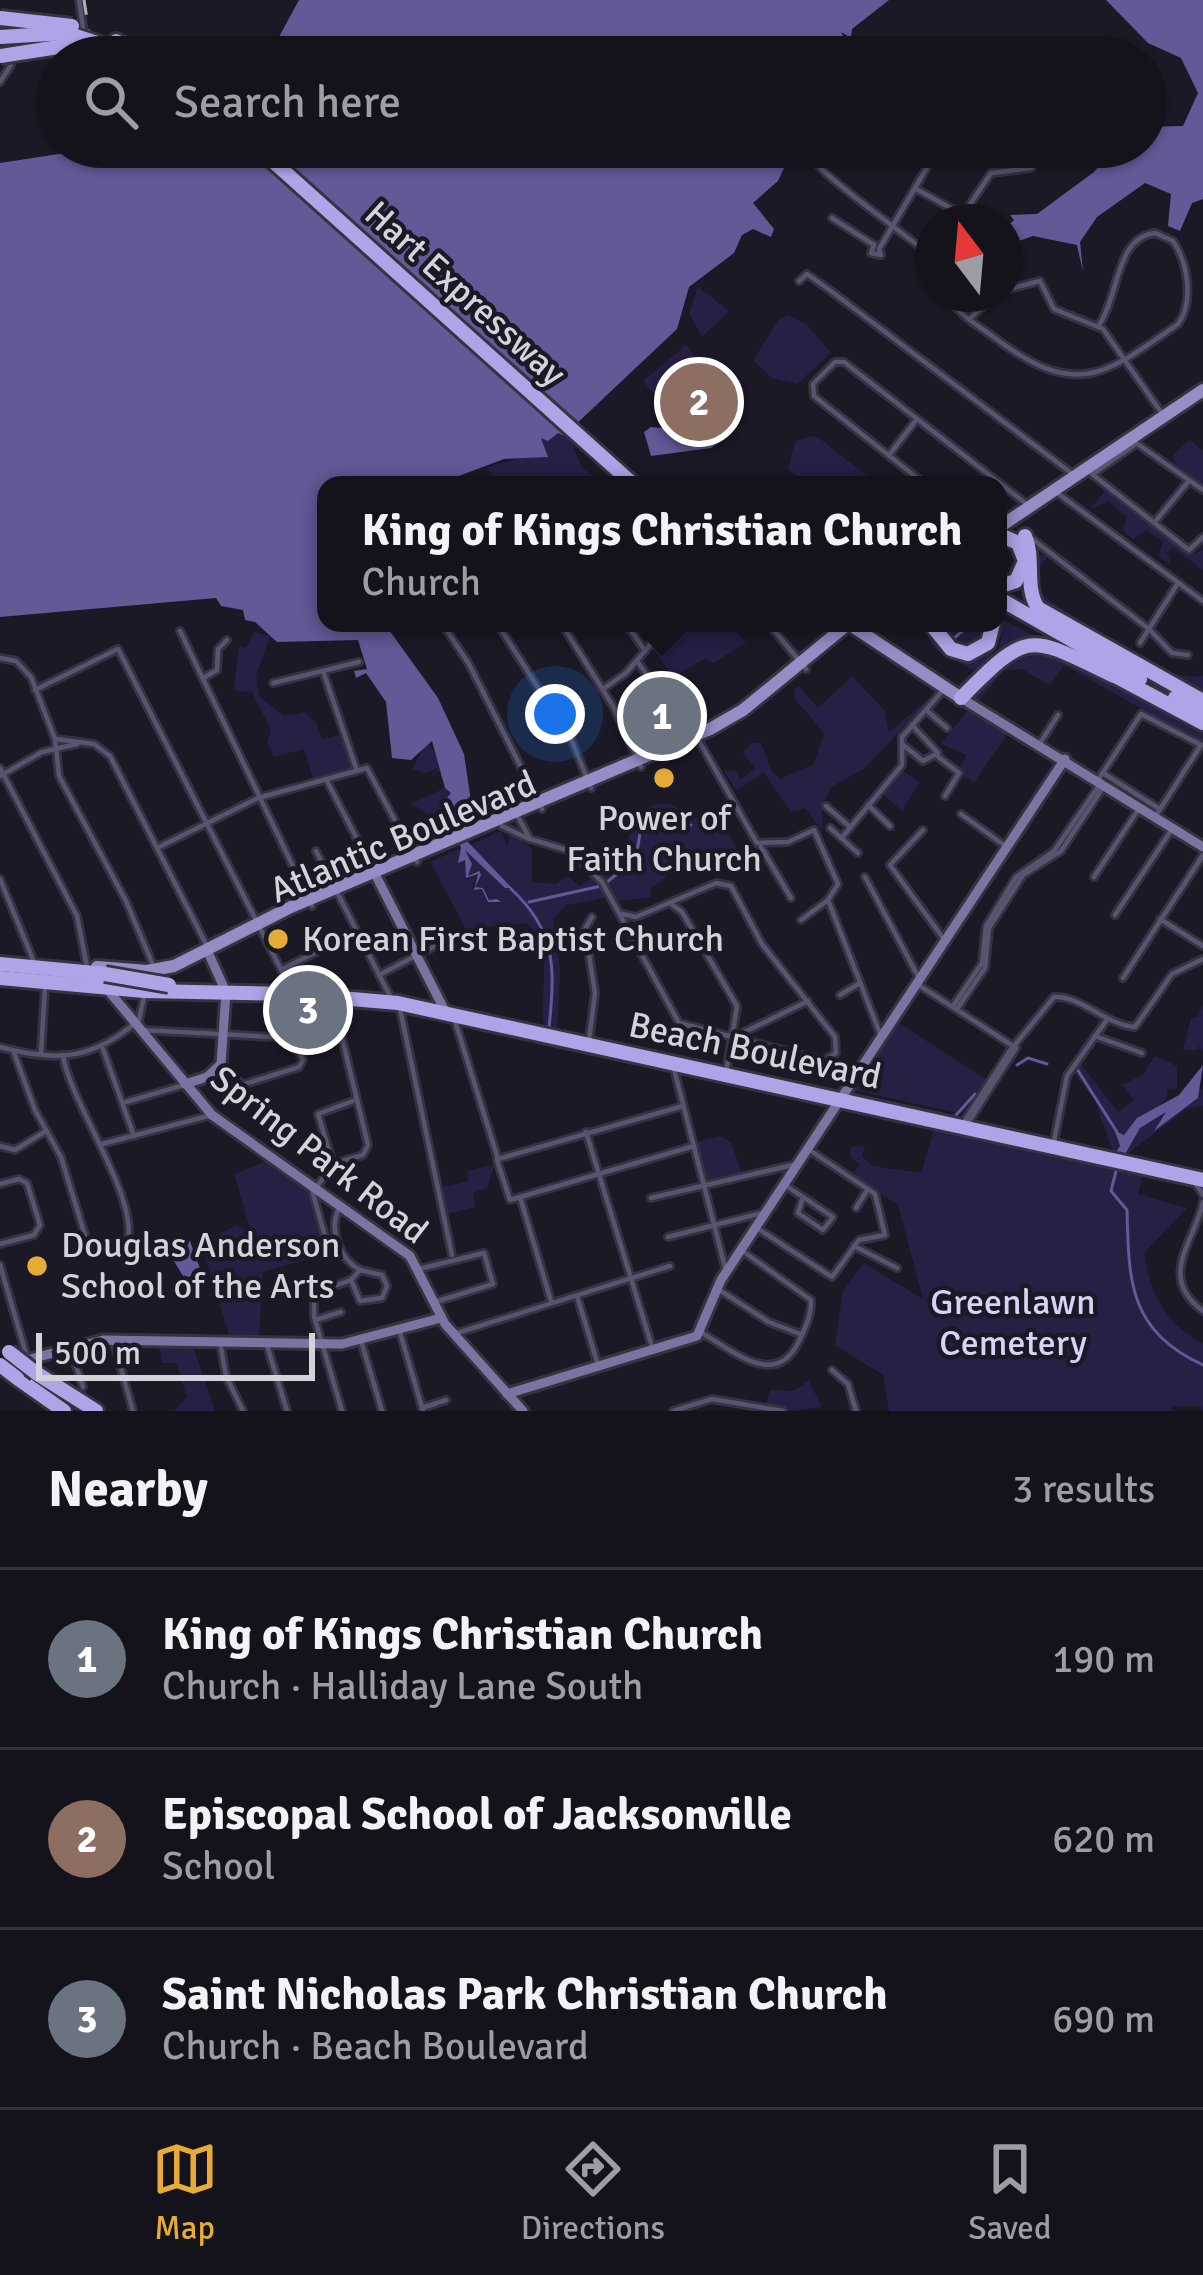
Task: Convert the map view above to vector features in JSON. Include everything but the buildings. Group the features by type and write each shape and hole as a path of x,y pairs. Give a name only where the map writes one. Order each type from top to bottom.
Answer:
{"highway":[{"path":"0,18 72,26 101,36"},
{"path":"0,34 56,28 93,36"},
{"path":"0,34 76,36"},
{"path":"0,56 36,51"},
{"name":"Hart Expressway","path":"276,168 615,476"},
{"name":"Hart Expressway","path":"277,168 624,476"},
{"path":"1007,526 1028,537 1030,595 1038,608 1199,707 1203,723"},
{"path":"1007,530 1025,561 1016,580 1007,584"},
{"path":"1031,562 1038,553 1049,553"},
{"path":"1007,603 1106,661 1199,707"},
{"path":"1007,614 1120,679"},
{"path":"937,632 951,649 968,654 988,643 991,632"},
{"path":"954,694 993,660 996,632"},
{"path":"954,694 1013,648 1028,643 1055,648 1120,679 1199,707"},
{"name":"Beach Boulevard","path":"0,963 145,991 225,989"},
{"path":"0,978 20,979 40,970"},
{"name":"Beach Boulevard","path":"114,987 169,985 396,1003 1196,1178"},
{"path":"2,1357 32,1366 96,1411"},
{"path":"2,1357 17,1378 64,1411"}],"main road":[{"path":"1007,516 1202,390"},
{"path":"1007,518 1090,472 1134,442 1162,414"},
{"name":"Atlantic Boulevard","path":"114,987 208,953 311,903 748,717 843,632"},
{"path":"864,632 954,694"},
{"name":"Atlantic Boulevard","path":"461,839 502,826 517,815"},
{"name":"Atlantic Boulevard","path":"40,970 155,970 208,953"}],"street":[{"path":"0,82 11,65 1,0"},
{"path":"79,0 85,36"},
{"path":"818,168 821,175 851,191 915,243"},
{"path":"832,218 876,247 895,227 929,168"},
{"path":"918,190 954,210 967,209 991,173 1031,168"},
{"path":"963,312 1015,353 1061,372 1097,374 1126,361 1186,313 1178,249 1155,233 1133,240 1121,265 1118,292 1099,325"},
{"path":"799,281 809,275 1070,472"},
{"path":"1023,285 1040,281 1054,309 1099,325 1162,414"},
{"path":"969,319 977,312"},
{"path":"915,476 814,396 813,384 835,362 844,362 990,476"},
{"path":"889,455 917,419"},
{"path":"1134,442 1203,490"},
{"path":"1090,472 1189,550 1203,537"},
{"path":"1154,523 1187,482"},
{"path":"1007,489 1024,502"},
{"path":"1056,492 1203,601"},
{"path":"1028,537 1149,629 1172,652 1188,655"},
{"path":"1140,643 1178,583"},
{"path":"180,631 311,903"},
{"path":"448,632 469,664 540,806"},
{"path":"503,632 561,723 590,784"},
{"path":"567,632 603,689 640,763"},
{"path":"632,632 646,651"},
{"path":"603,689 637,661 662,632"},
{"path":"775,632 803,666"},
{"path":"203,678 217,670 218,649 227,640"},
{"path":"35,690 118,649 293,994"},
{"path":"0,658 24,667 55,739 59,776 118,884 155,970"},
{"path":"637,661 662,696"},
{"path":"273,683 359,662"},
{"path":"323,671 357,770"},
{"path":"844,835 902,764 902,744 912,725 926,710 954,694 1158,813 1201,844 1123,978"},
{"path":"926,710 947,728"},
{"path":"955,1008 985,968 989,928 1023,875 1058,854 1141,714 1202,745 1158,813"},
{"path":"1040,743 1058,715"},
{"path":"912,725 935,745 936,755 959,773 945,796"},
{"path":"55,739 94,744 110,756 225,989 220,1064 207,1077 126,1102"},
{"path":"698,739 791,898"},
{"path":"80,742 1,772 77,916 87,967"},
{"path":"902,744 923,761 936,755"},
{"path":"507,1394 694,1338 716,1287 744,1252 1066,759"},
{"path":"157,848 257,798 368,768 415,859"},
{"path":"326,778 450,1014 506,1198 694,1146"},
{"path":"1102,780 1140,807 1158,813"},
{"path":"826,806 851,828"},
{"path":"868,806 890,826"},
{"path":"1094,877 1140,807"},
{"path":"962,814 1008,848"},
{"path":"517,815 530,839"},
{"path":"502,826 578,856 622,914 676,1019 806,1057 835,1055 835,1037 762,944 727,883 636,917 622,914"},
{"path":"1115,915 1173,827"},
{"path":"830,829 844,835 858,853"},
{"path":"760,844 788,842 814,830 838,884 829,900 800,920"},
{"path":"923,830 890,866 946,942"},
{"path":"316,851 396,1003 452,1255"},
{"path":"865,877 919,982 1016,1048"},
{"path":"0,879 40,970 41,1053"},
{"path":"682,912 683,897"},
{"path":"829,900 881,1036"},
{"path":"670,903 682,912 736,1002 725,1076"},
{"path":"588,1045 595,993 585,929 592,917"},
{"path":"630,929 636,917"},
{"path":"1160,919 1203,946"},
{"path":"379,975 452,937"},
{"path":"281,970 328,946"},
{"path":"962,1127 971,1122 1016,1048 1057,996 1106,1022 1135,1027 1168,978 1203,959"},
{"path":"840,995 860,983"},
{"name":"Spring Park Road","path":"114,987 138,1027 212,1114 404,1250 419,1268 441,1318 523,1411"},
{"path":"0,1047 63,1055 103,1049 138,1027 145,991"},
{"path":"328,1247 314,1186 332,1164 368,1148 354,1073 332,996"},
{"path":"734,1037 808,1001"},
{"path":"1052,1147 1066,1077 1106,1022"},
{"path":"138,1027 295,1038 303,1060 299,1067 242,1085 220,1064"},
{"path":"1095,1036 1142,1053"},
{"path":"103,1049 126,1102 134,1136"},
{"path":"13,1050 61,1157 88,1245 97,1255 112,1254 126,1246 130,1233 102,1144 63,1055"},
{"path":"19,1064 29,1052"},
{"path":"672,1064 726,1273"},
{"path":"332,1164 319,1114 356,1100"},
{"path":"497,1158 683,1106"},
{"path":"102,1144 212,1114"},
{"path":"0,1146 12,1151 46,1131"},
{"path":"586,1132 653,1350"},
{"path":"757,1228 830,1276 854,1246 886,1232 878,1199 808,1150"},
{"path":"651,1198 798,1164"},
{"path":"1196,1178 1203,1199 1179,1265 1186,1294 1203,1312"},
{"path":"0,1184 19,1179 27,1183 40,1225 34,1235 0,1244"},
{"path":"785,1185 833,1216 824,1230 798,1213 803,1197"},
{"path":"856,1208 868,1189"},
{"path":"520,1197 552,1304"},
{"path":"340,1204 334,1227 350,1264 382,1275 387,1286 382,1298 360,1300 351,1280"},
{"path":"668,1237 766,1213"},
{"path":"854,1246 897,1268"},
{"path":"700,1331 748,1360 774,1366 786,1361 802,1335 811,1300 744,1252"},
{"path":"419,1268 484,1253 494,1284 435,1302"},
{"path":"0,1265 32,1366 70,1347 113,1340 322,1344 361,1341 441,1318"},
{"path":"454,1334 670,1266"},
{"path":"342,1411 315,1320 314,1294 351,1280 360,1270"},
{"path":"716,1287 769,1322 802,1335"},
{"path":"577,1296 599,1367"},
{"path":"315,1320 341,1312"},
{"path":"399,1329 423,1410 446,1400"},
{"path":"113,1340 133,1411"},
{"path":"361,1341 382,1411"},
{"path":"220,1342 225,1372 243,1411"},
{"path":"266,1342 286,1411"},
{"path":"70,1347 83,1387"},
{"path":"832,1370 848,1384 856,1411"},
{"path":"673,1411 716,1399 783,1411"}],"green space":[{"path":"698,287 729,311 702,337 689,313"},
{"path":"789,315 806,324 831,353 797,384 772,378 753,360 779,319"},
{"path":"686,345 706,369 662,405 643,381"},
{"path":"558,432 570,438 581,466 593,476 493,476 487,467 544,452 541,437"},
{"path":"819,438 868,476 797,476 788,469 795,441"},
{"path":"1190,440 1203,451 1203,485 1176,465 1173,455"},
{"path":"1106,490 1189,555 1203,550 1203,570 1173,548 1167,553 1171,564 1158,557 1163,542 1146,530 1133,540 1123,530 1127,517 1108,501 1089,510"},
{"path":"1038,555 1049,555 1035,572 1036,590 1142,659 1186,676 1203,676 1203,697 1042,607 1032,581"},
{"path":"1007,621 1038,639 1015,642 995,664"},
{"path":"254,632 270,636 256,676 259,696 284,716 304,712 316,722 322,739 343,734 352,768 313,778 304,749 274,757 267,742 271,730 252,692 236,691 234,686 239,646 246,648"},
{"path":"665,632 735,632 746,642 714,663 704,659 673,677 652,647"},
{"path":"926,632 957,653 995,637 992,657 962,687 956,687 974,671 934,648"},
{"path":"942,632 989,632 988,640 964,652"},
{"path":"1037,646 1203,731 1203,743 1064,665 1050,685 1022,669 1004,670 979,701 972,697 987,675"},
{"path":"852,676 885,711 889,732 937,692 864,769 833,786 823,802 822,830 805,808 791,812 764,773 736,790 724,771 734,770 741,779 755,768 743,753 751,743 761,743 772,772 780,779 814,764 824,733 795,699 794,688 800,687 818,708"},
{"path":"968,710 1009,732 974,782 963,776 960,767 967,755 941,744"},
{"path":"428,741 444,769 430,775 441,767 427,773 412,769"},
{"path":"902,771 920,782 902,811 882,793"},
{"path":"445,788 452,793 455,833 438,840 430,818 410,804"},
{"path":"655,804 671,804 693,818 714,812 741,854 722,847 664,871 666,877 650,889 651,897 618,901 598,873 625,851 633,818"},
{"path":"501,831 508,847 510,833 532,849 532,882 556,884 568,876 579,886 594,877 611,897 566,905 553,919 560,969 557,1029 544,1026 544,959 536,934 527,923 466,929 430,862 461,848 468,879 478,874 472,888 483,890 474,887 480,876 477,871 468,876 472,864 465,850 505,888 511,887 468,846"},
{"path":"1203,1004 1203,1051 1197,1045 1199,1050 1183,1050 1191,1018 1198,1017"},
{"path":"896,1021 987,1080 962,1114 849,1089"},
{"path":"1154,1056 1177,1066 1177,1088 1168,1089 1166,1101 1136,1124 1114,1154 1095,1100 1073,1072 1079,1062 1118,1112 1134,1100 1122,1085 1144,1074"},
{"path":"1203,1088 1203,1106 1186,1109 1124,1156 1140,1128 1166,1111 1154,1131"},
{"name":"Greenlawn Cemetery","path":"935,1126 1143,1174 1138,1194 1187,1208 1144,1253 1151,1282 1169,1317 1203,1344 1203,1411 1200,1406 1172,1406 1172,1411 889,1411 883,1375 835,1345 843,1291 864,1263 923,1299 898,1205 852,1175 860,1164 851,1158 851,1147 865,1146 862,1156 873,1166 921,1173"},
{"path":"720,1136 731,1142 742,1174 706,1182 695,1142"},
{"path":"269,1160 310,1189 328,1253 263,1272 259,1338 230,1338 204,1253 210,1238 237,1225 251,1232 234,1174"},
{"path":"495,1164 487,1188 473,1193 475,1207 444,1215 439,1188 469,1181 467,1171"},
{"path":"159,1346 193,1346 215,1411 174,1411 187,1397 176,1363 162,1363"},
{"path":"809,1381 822,1407 790,1411 766,1406 770,1390 793,1391"}],"shaded area":[{"path":"299,0 889,0 852,29 851,36 841,32 843,36 279,36"},
{"path":"1106,0 1203,0 1203,199 1192,203 1180,231 1168,226 1171,194 1145,183 1097,217 1080,242 1083,272 1077,245 1033,236 1023,240 1023,215 1037,214 1097,168 1167,168 1167,126 1183,126 1198,93 1181,58 1167,52 1167,36 1141,36"},
{"path":"36,157 36,168 784,168 778,181 753,203 774,229 771,237 753,229 742,235 734,253 689,287 677,329 573,427 570,438 558,433 548,441 541,438 548,457 504,459 459,476 317,476 317,632 390,632 438,698 464,754 471,801 469,820 462,823 464,838 512,888 505,888 465,850 472,864 468,876 479,871 475,887 483,888 489,900 501,902 488,902 482,889 474,890 478,874 466,878 465,860 458,863 461,848 443,803 451,793 445,788 432,741 411,760 392,758 386,702 366,673 356,678 354,671 367,669 358,640 277,642 255,622 245,620 243,610 221,606 216,598 0,617 0,163"},
{"path":"651,427 704,432 717,443 711,448 651,456 644,432"},
{"path":"1203,1065 1198,1098 1154,1131 1166,1112 1140,1128 1124,1156 1114,1154 1120,1146 1115,1131 1124,1135 1137,1118 1179,1095"},
{"path":"190,1241 204,1279 188,1284 164,1245"}],"pier":[{"path":"269,168 284,168 578,434 575,441"}],"waterway":[{"path":"953,639 961,632"},
{"path":"606,883 636,858 640,833 650,824 691,825"},
{"path":"529,902 601,886"},
{"path":"511,889 537,920 550,952 549,1028"},
{"path":"1017,1065 1028,1058 1047,1064"},
{"path":"1077,1069 1117,1132"},
{"path":"956,1115 975,1094"},
{"path":"1117,1167 1111,1191 1127,1210 1129,1259 1138,1301 1160,1336 1203,1365"}],"railway":[{"path":"84,0 90,36"}],"place":[{"name":"Episcopal School of Jacksonville","path":"699,402"},
{"name":"King of Kings Christian Church","path":"662,716"},
{"name":"Power of Faith Church","path":"664,778"},
{"name":"Korean First Baptist Church","path":"278,939"},
{"name":"Saint Nicholas Park Christian Church","path":"308,1010"},
{"name":"Douglas Anderson School of the Arts","path":"37,1266"}]}
